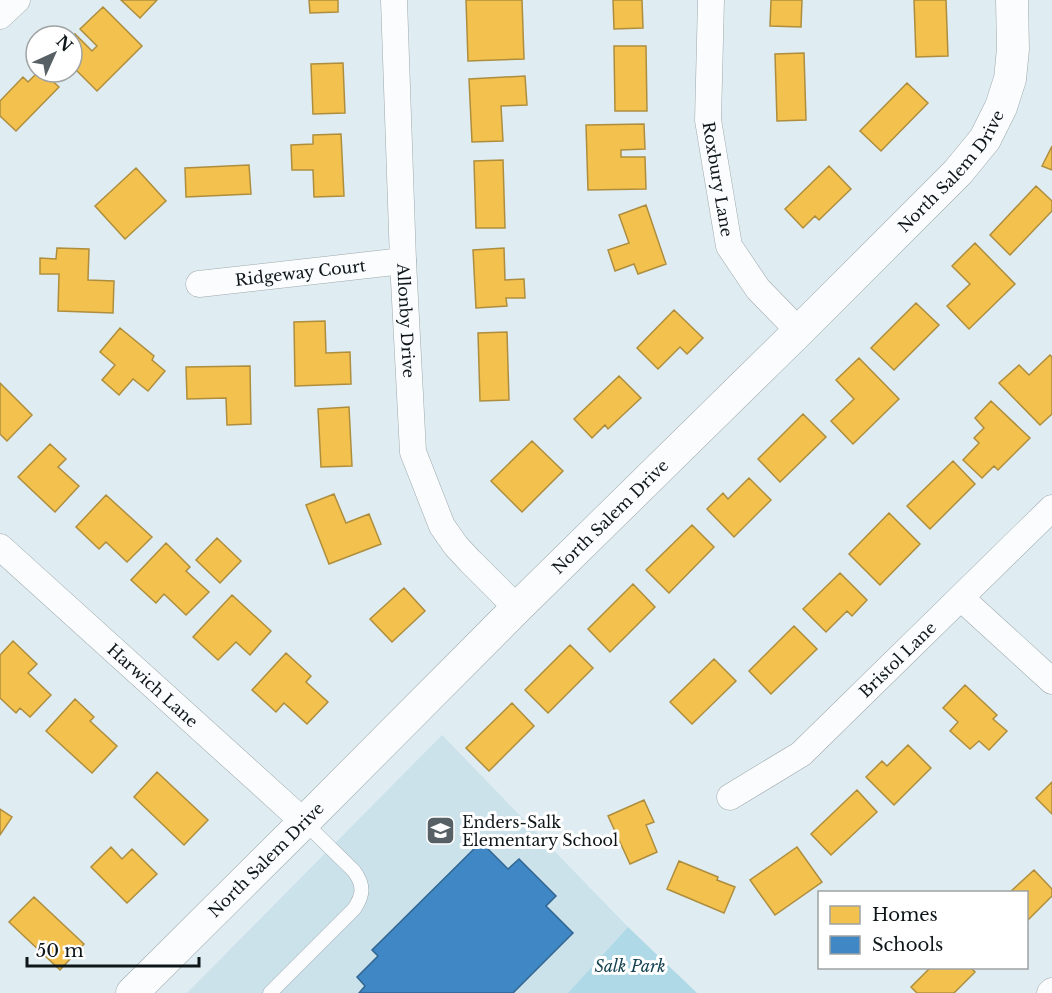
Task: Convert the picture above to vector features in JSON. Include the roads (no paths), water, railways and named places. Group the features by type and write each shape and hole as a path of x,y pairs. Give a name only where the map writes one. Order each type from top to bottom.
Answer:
{"street":[{"path":"0,16 17,0"},
{"name":"Allonby Drive","path":"394,0 403,261 413,452 442,526 456,546 517,608"},
{"name":"Roxbury Lane","path":"711,0 708,120 729,246 758,289 799,331"},
{"name":"North Salem Drive","path":"132,993 958,172 985,139 1001,107 1010,80 1013,49 1012,0"},
{"name":"Ridgeway Court","path":"199,284 403,261"},
{"name":"Bristol Lane","path":"730,797 801,754 1052,508"},
{"name":"Harwich Lane","path":"0,547 304,822"},
{"path":"961,598 1052,681"}],"lane":[{"path":"270,993 354,909 362,892 360,879 354,871 304,822"}],"place":[{"name":"Enders-Salk Elementary School","path":"441,831"}],"park label":[{"name":"Salk Park","path":"630,966"}]}
